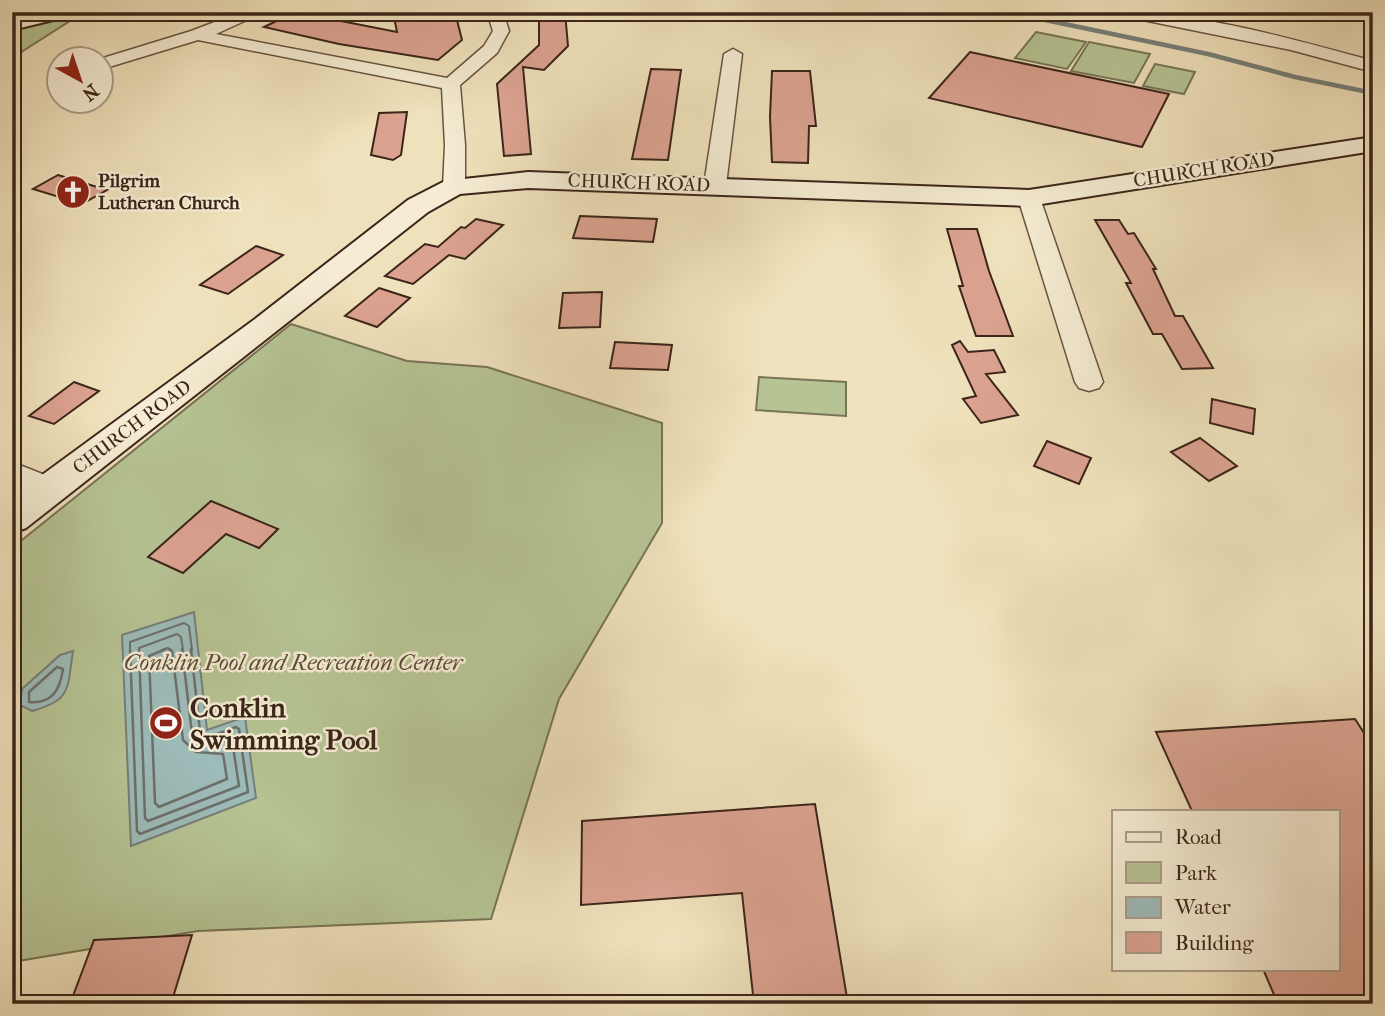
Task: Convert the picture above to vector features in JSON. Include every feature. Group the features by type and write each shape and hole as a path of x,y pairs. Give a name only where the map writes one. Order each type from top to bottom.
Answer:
{"street":[{"path":"12,24 63,12"},
{"path":"116,60 197,35 256,12"},
{"path":"451,84 491,49 501,31 495,12"},
{"path":"1128,12 1293,45 1373,67"},
{"path":"197,35 451,84"},
{"path":"715,185 733,54"},
{"path":"451,84 455,145 454,187"},
{"name":"CHURCH ROAD","path":"12,518 266,326 418,206 454,187 528,180 1029,198 1373,144"},
{"path":"1029,198 1089,382"},
{"path":"12,473 49,489"}],"green space":[{"path":"12,12 84,12 12,58"},
{"path":"1036,32 1086,42 1067,69 1015,58"},
{"path":"1089,42 1150,54 1134,83 1071,71"},
{"path":"1155,64 1195,72 1184,94 1143,86"},
{"name":"Conklin Pool and Recreation Center","path":"291,324 407,361 487,367 662,423 662,523 559,699 491,919 198,931 12,962 12,548"},
{"path":"759,377 846,382 846,416 756,410"}],"water":[{"name":"Conklin Swimming Pool","path":"194,612 207,730 245,717 256,798 131,846 122,635"},
{"path":"73,651 68,684 61,697 32,711 20,705 22,689 60,655"}],"building":[{"path":"295,12 397,32 393,12 455,12 462,40 438,60 339,44 264,27"},
{"path":"539,12 565,12 568,46 544,70 523,67 531,154 504,156 497,84 539,45"},
{"path":"970,52 1169,94 1142,147 929,98"},
{"path":"651,69 681,70 668,160 632,159"},
{"path":"772,71 810,71 816,126 809,126 808,163 772,162"},
{"path":"407,112 401,155 393,160 371,155 379,113"},
{"path":"58,175 107,190 82,204 33,189"},
{"path":"580,216 657,219 653,242 573,238"},
{"path":"476,219 503,225 465,259 449,255 413,284 385,276 425,244 438,247 461,227 465,228"},
{"path":"1095,220 1119,220 1128,234 1134,233 1156,269 1153,269 1175,316 1183,316 1213,368 1182,369 1162,334 1153,334 1126,283 1131,283"},
{"path":"947,229 977,229 1013,336 976,336 959,286 963,286"},
{"path":"256,246 283,255 228,294 200,285"},
{"path":"379,288 410,298 377,327 345,316"},
{"path":"602,292 600,327 559,328 563,293"},
{"path":"960,341 968,352 994,350 1005,372 986,374 1018,415 981,423 963,399 976,396 952,345"},
{"path":"615,342 672,345 668,370 610,368"},
{"path":"74,382 99,391 54,424 29,416"},
{"path":"1212,399 1255,409 1253,434 1210,423"},
{"path":"1200,438 1237,466 1209,481 1171,452"},
{"path":"1047,441 1091,458 1079,484 1034,466"},
{"path":"211,501 278,529 259,548 226,534 183,573 148,557"},
{"path":"1355,719 1373,747 1373,1004 1278,1004 1263,970 1340,970 1340,810 1192,810 1156,732"},
{"path":"815,804 848,1004 754,1004 742,893 581,905 582,821"},
{"path":"192,935 171,1004 70,1004 94,940"}],"waterway":[{"path":"1007,12 1208,54 1295,77 1373,93"}],"place":[{"name":"Pilgrim Lutheran Church","path":"73,192"},
{"name":"Conklin Swimming Pool","path":"166,723"}]}
